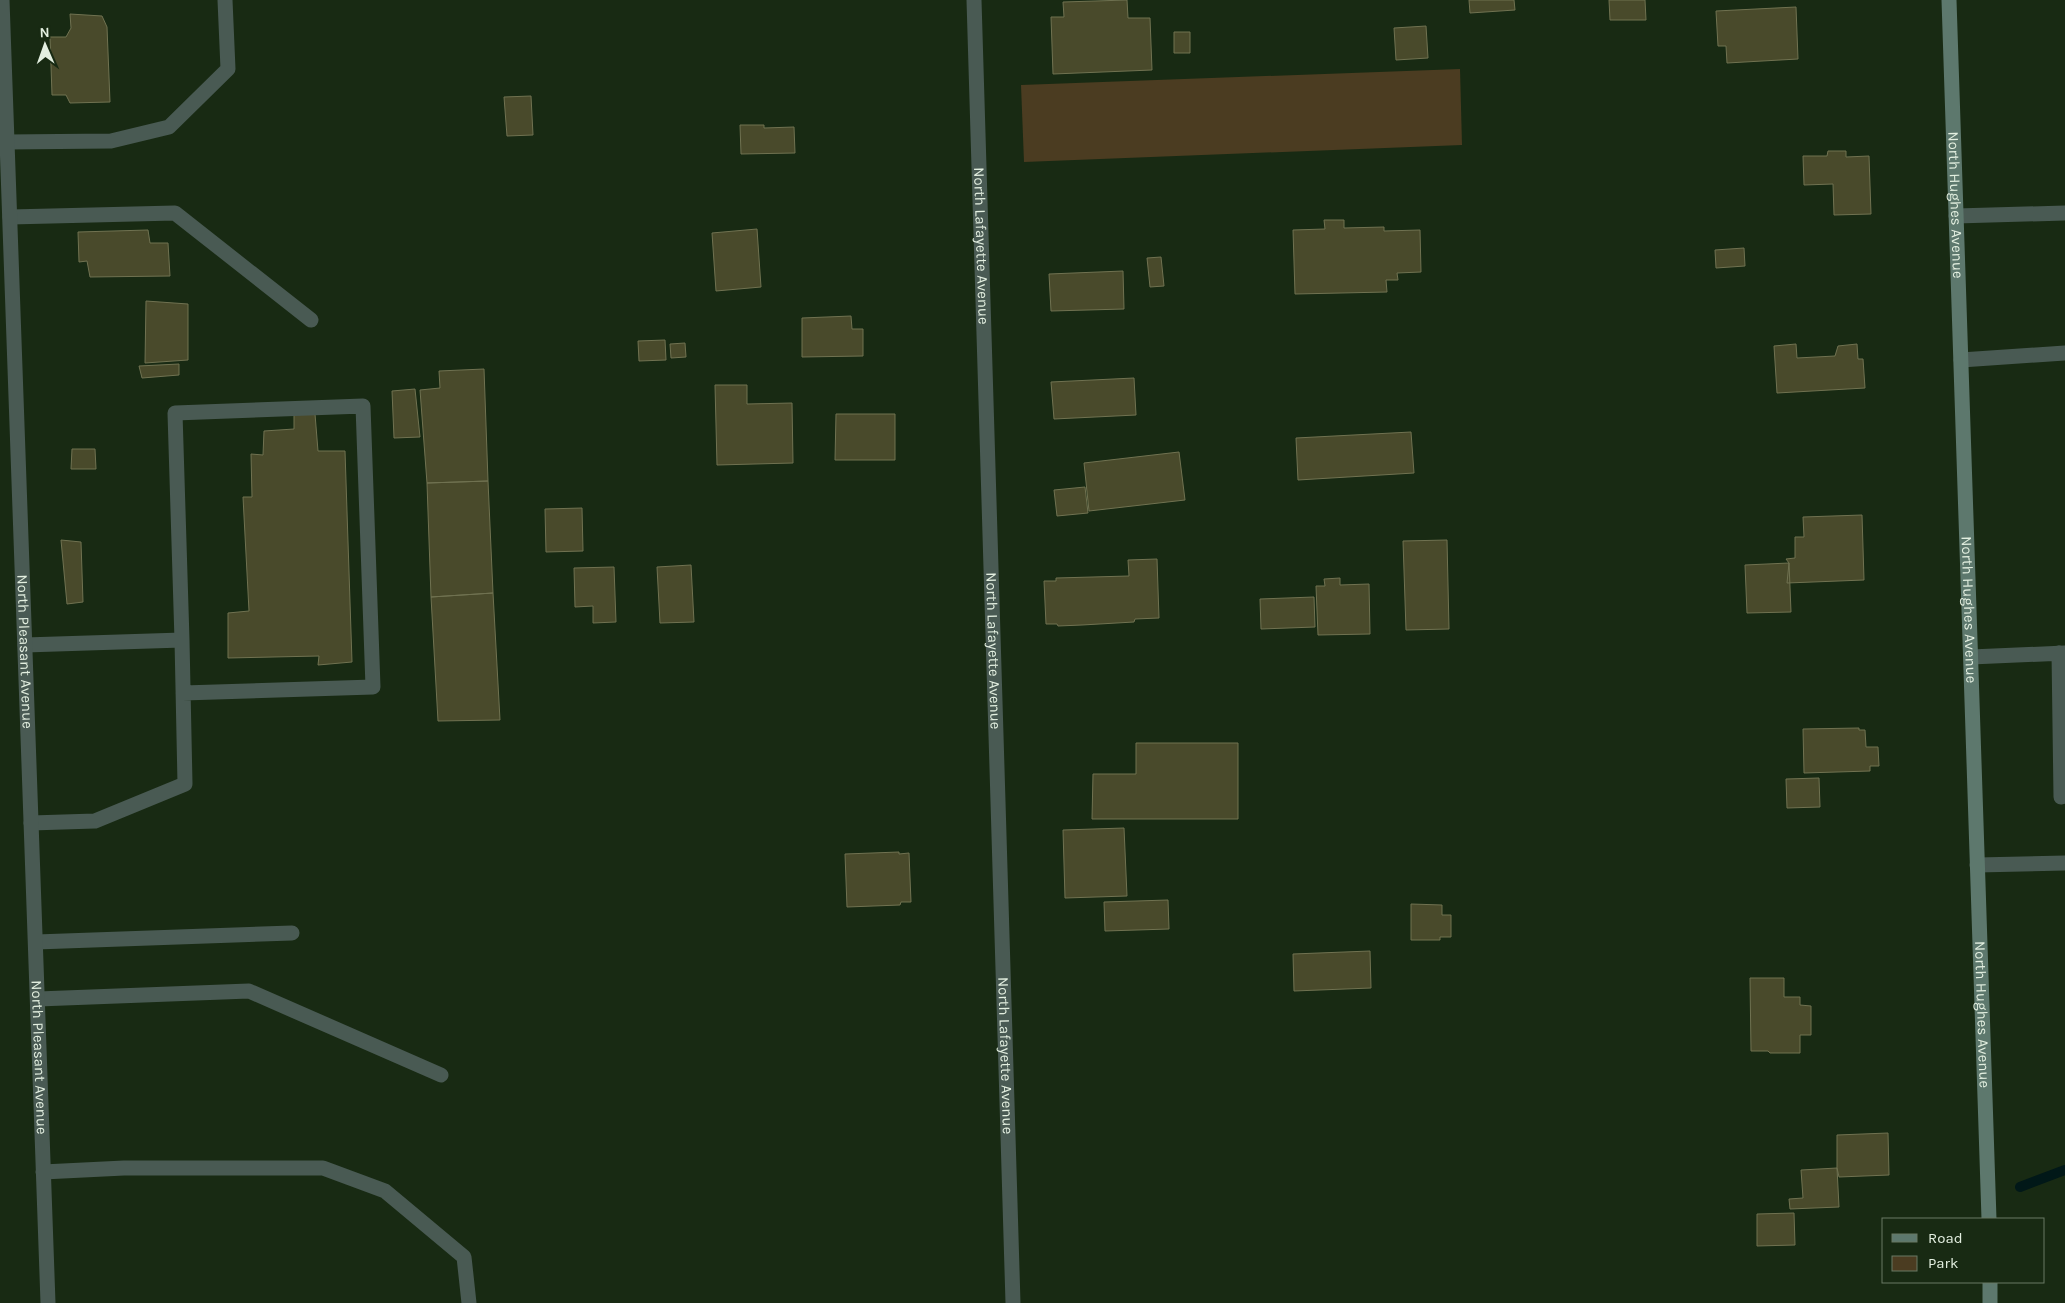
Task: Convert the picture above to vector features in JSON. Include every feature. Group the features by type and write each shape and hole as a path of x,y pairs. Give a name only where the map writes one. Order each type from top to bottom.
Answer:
{"street":[{"name":"North Pleasant Avenue","path":"2,0 3,99 10,217 48,1303"},
{"path":"7,142 111,141 169,127 228,69 225,0"},
{"name":"North Lafayette Avenue","path":"974,0 1013,1303"},
{"name":"North Hughes Avenue","path":"1949,0 1989,1218"},
{"path":"10,217 175,213 311,320"},
{"path":"1956,216 2065,213"},
{"path":"1961,360 2065,353"},
{"path":"32,822 95,822 185,784 175,412 363,406 373,687 183,693"},
{"path":"25,645 182,640"},
{"path":"1971,658 2062,653 2060,796 2065,796"},
{"path":"1977,865 2065,863"},
{"path":"36,942 292,933"},
{"path":"38,999 249,991 441,1075"},
{"path":"43,1172 124,1168 323,1168 385,1191 464,1257 469,1303"},
{"path":"1990,1283 1990,1303"}],"green space":[{"path":"1460,69 1462,145 1024,162 1021,85"}],"building":[{"path":"1127,0 1128,18 1150,18 1152,70 1053,74 1051,17 1064,17 1063,2"},
{"path":"1469,0 1514,0 1515,10 1470,13"},
{"path":"1609,0 1645,0 1646,20 1610,20"},
{"path":"1796,7 1798,59 1727,63 1726,46 1718,46 1716,11"},
{"path":"70,14 102,16 107,27 110,102 70,103 66,95 52,95 50,37 66,37 71,28"},
{"path":"1426,26 1428,58 1396,60 1394,28"},
{"path":"1174,32 1190,32 1190,53 1174,53"},
{"path":"531,96 533,135 507,136 504,97"},
{"path":"740,125 764,125 764,128 794,127 795,153 741,154"},
{"path":"1828,151 1846,151 1846,157 1869,156 1871,214 1834,215 1833,184 1804,185 1803,156 1827,156"},
{"path":"1324,220 1344,220 1344,228 1384,227 1384,231 1420,230 1421,272 1397,273 1398,280 1386,280 1387,292 1295,294 1293,230 1325,229"},
{"path":"757,229 761,287 716,291 712,233"},
{"path":"148,230 150,243 168,243 170,276 90,277 87,261 79,262 78,232"},
{"path":"1744,248 1745,266 1716,268 1715,250"},
{"path":"1161,257 1164,286 1150,287 1147,258"},
{"path":"1123,271 1124,309 1051,311 1049,274"},
{"path":"146,301 188,304 188,360 145,363"},
{"path":"851,316 852,329 863,329 863,356 802,357 802,318"},
{"path":"665,340 666,360 639,361 638,341"},
{"path":"685,343 686,357 671,358 670,344"},
{"path":"1796,344 1797,358 1835,356 1838,346 1857,344 1858,359 1863,359 1865,388 1777,393 1774,346"},
{"path":"179,364 179,375 142,378 139,366"},
{"path":"484,369 488,481 427,483 420,390 440,388 439,371"},
{"path":"1134,378 1136,415 1054,419 1051,382"},
{"path":"715,385 747,385 747,404 792,403 793,463 717,465"},
{"path":"415,389 420,437 394,438 392,391"},
{"path":"294,414 315,414 318,451 345,451 352,662 318,665 319,656 228,658 228,613 249,611 243,497 252,497 251,454 263,455 264,431 294,429"},
{"path":"836,414 895,414 895,460 835,460"},
{"path":"1411,432 1414,473 1298,480 1296,438"},
{"path":"72,449 95,449 96,469 71,469"},
{"path":"1179,452 1185,500 1089,511 1084,463"},
{"path":"488,481 493,593 431,597 427,483"},
{"path":"1085,487 1088,513 1057,516 1054,490"},
{"path":"582,508 583,551 546,552 545,509"},
{"path":"1862,515 1864,580 1787,583 1789,563 1786,559 1795,558 1795,537 1804,537 1803,517"},
{"path":"61,540 81,542 83,602 67,604"},
{"path":"1447,540 1449,629 1406,630 1403,541"},
{"path":"1157,559 1159,618 1135,619 1134,622 1082,625 1058,626 1057,624 1046,624 1044,581 1056,581 1056,578 1129,576 1128,560"},
{"path":"1789,563 1791,612 1747,613 1745,565"},
{"path":"691,565 694,622 660,623 657,567"},
{"path":"614,567 616,622 593,623 593,606 575,607 574,568"},
{"path":"1340,578 1340,585 1369,584 1370,634 1318,635 1316,586 1325,586 1324,579"},
{"path":"493,593 500,720 438,721 431,597"},
{"path":"1314,597 1315,627 1261,629 1260,599"},
{"path":"1859,728 1859,730 1865,730 1866,747 1878,747 1879,766 1870,766 1870,771 1804,773 1803,729"},
{"path":"1136,743 1238,743 1238,819 1092,819 1093,774 1136,774"},
{"path":"1819,778 1820,807 1787,808 1786,779"},
{"path":"1124,828 1127,896 1065,898 1063,830"},
{"path":"899,852 899,854 909,853 911,902 901,902 900,905 847,907 845,854"},
{"path":"1168,900 1169,929 1105,931 1104,902"},
{"path":"1411,904 1442,905 1442,915 1451,915 1451,937 1440,937 1440,940 1411,940"},
{"path":"1370,951 1371,988 1294,991 1293,954"},
{"path":"1750,978 1784,978 1784,997 1800,997 1800,1005 1811,1006 1811,1035 1800,1035 1800,1053 1751,1051"},
{"path":"1888,1133 1889,1175 1839,1177 1837,1168 1837,1135"},
{"path":"1837,1168 1839,1207 1790,1209 1789,1199 1803,1198 1801,1170"},
{"path":"1794,1213 1795,1245 1757,1246 1757,1214"}],"waterway":[{"path":"2020,1187 2065,1170"}]}
